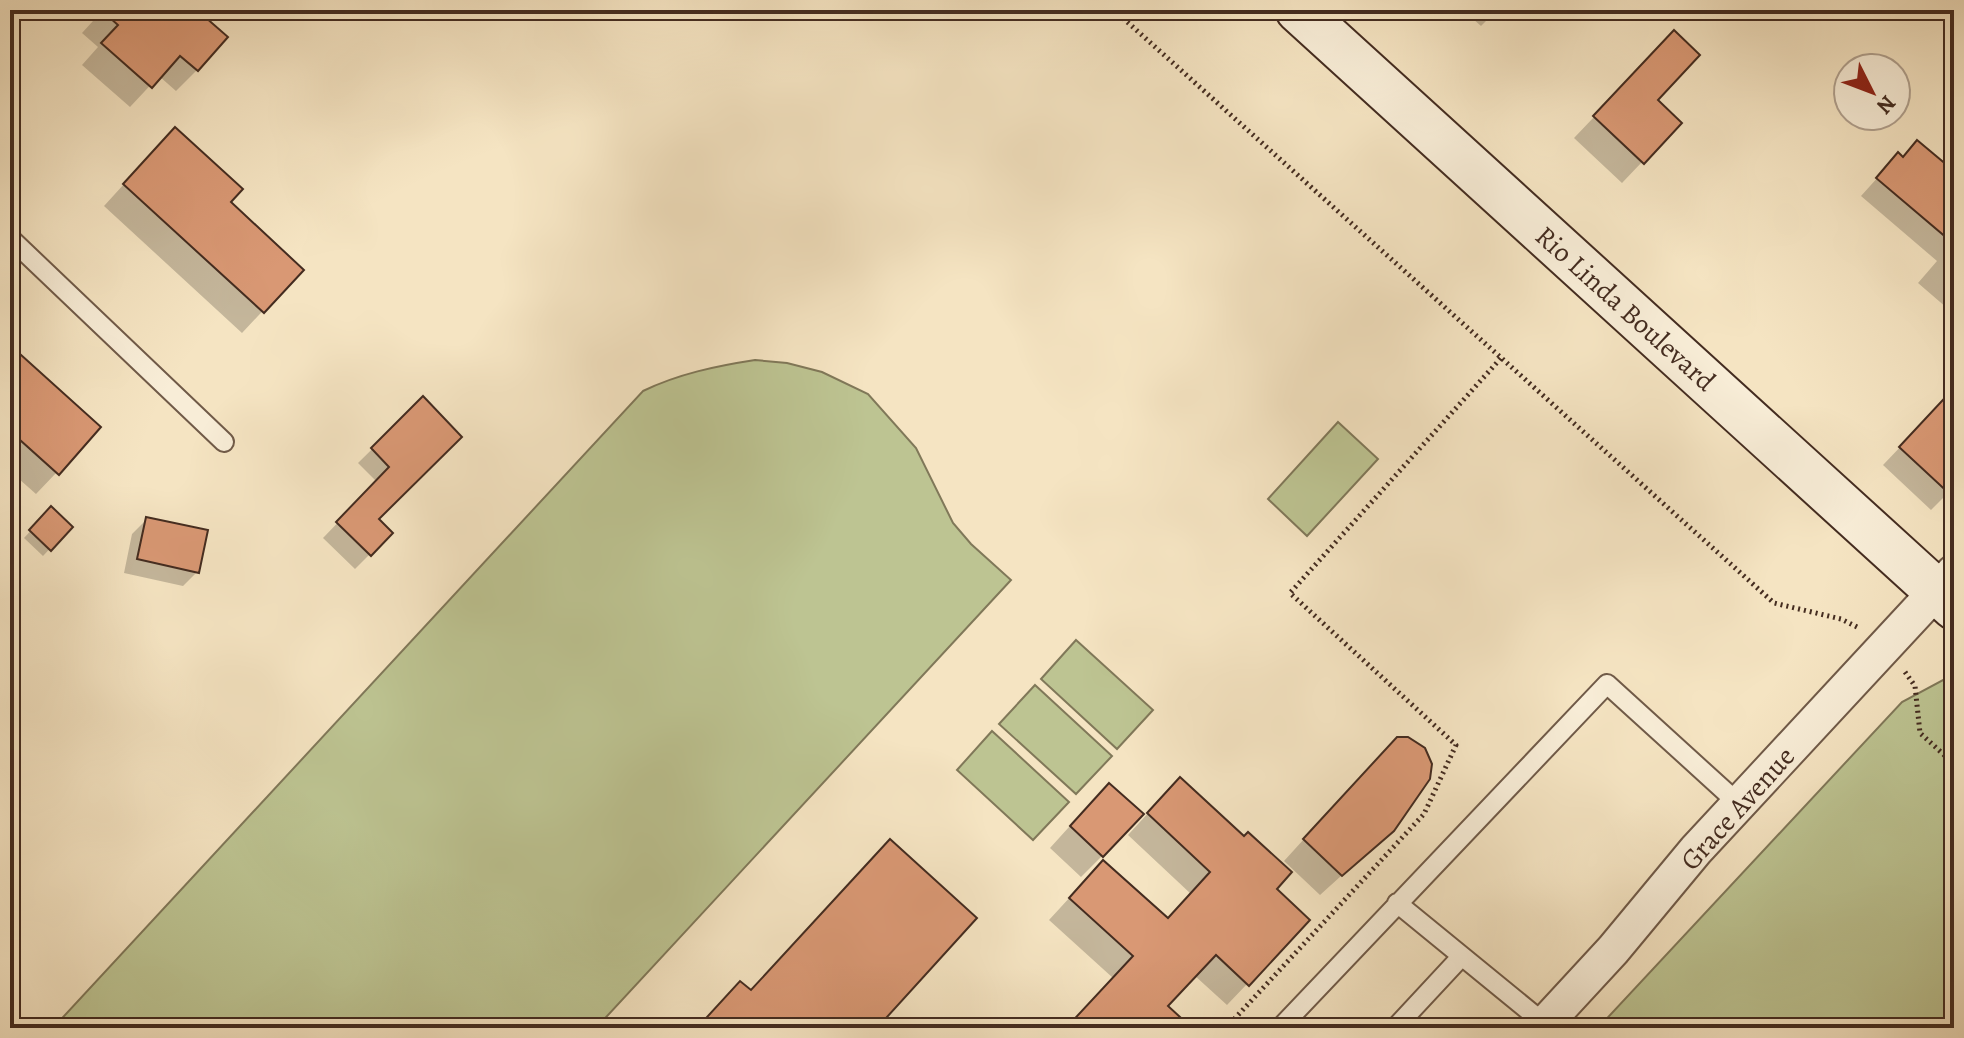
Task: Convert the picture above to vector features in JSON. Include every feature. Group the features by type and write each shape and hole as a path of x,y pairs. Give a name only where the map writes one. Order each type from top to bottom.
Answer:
{"main road":[{"name":"Rio Linda Boulevard","path":"1298,10 1948,590"}],"street":[{"name":"Grace Avenue","path":"1543,1026 1613,950 1696,850 1948,590"}],"lane":[{"path":"10,238 224,442"},
{"path":"1280,1028 1607,684 1739,804"},
{"path":"1397,903 1543,1026"},
{"path":"1395,1028 1461,957"}],"path":[{"path":"1114,10 1774,603"},
{"path":"1226,1028 1424,814 1456,745 1290,593 1501,358"},
{"path":"1920,733 1954,764"}],"green space":[{"path":"755,360 787,363 822,372 868,394 916,448 953,523 1011,580 596,1028 53,1028 643,391 698,371"},
{"path":"1338,422 1378,459 1307,536 1268,499"},
{"path":"1076,640 1153,710 1117,749 1041,679"},
{"path":"1943,680 1954,681 1954,1028 1598,1028 1902,702"},
{"path":"1035,685 1112,756 1076,794 999,724"},
{"path":"992,731 1069,802 1033,840 957,770"}],"building":[{"path":"101,10 197,10 228,37 198,71 180,56 152,88 101,43 118,25"},
{"path":"1674,30 1700,55 1658,100 1682,123 1644,164 1593,116"},
{"path":"175,127 243,189 231,202 304,270 264,313 123,184"},
{"path":"1917,140 1954,171 1954,244 1876,178 1898,152 1903,157"},
{"path":"10,345 101,427 59,475 10,431"},
{"path":"1954,388 1954,498 1899,447"},
{"path":"423,396 462,437 379,519 393,533 371,556 336,522 389,467 371,448"},
{"path":"51,506 73,527 51,551 29,530"},
{"path":"146,517 208,530 199,573 137,559"},
{"path":"1397,737 1408,737 1425,748 1432,764 1430,779 1394,831 1342,876 1303,839"},
{"path":"1180,777 1244,836 1248,832 1292,872 1277,889 1310,920 1249,986 1216,955 1168,1006 1192,1028 1066,1028 1133,956 1069,898 1103,860 1168,918 1210,872 1147,813"},
{"path":"1109,783 1144,814 1103,857 1070,826"},
{"path":"890,839 977,918 877,1028 697,1028 740,981 751,990"}]}
